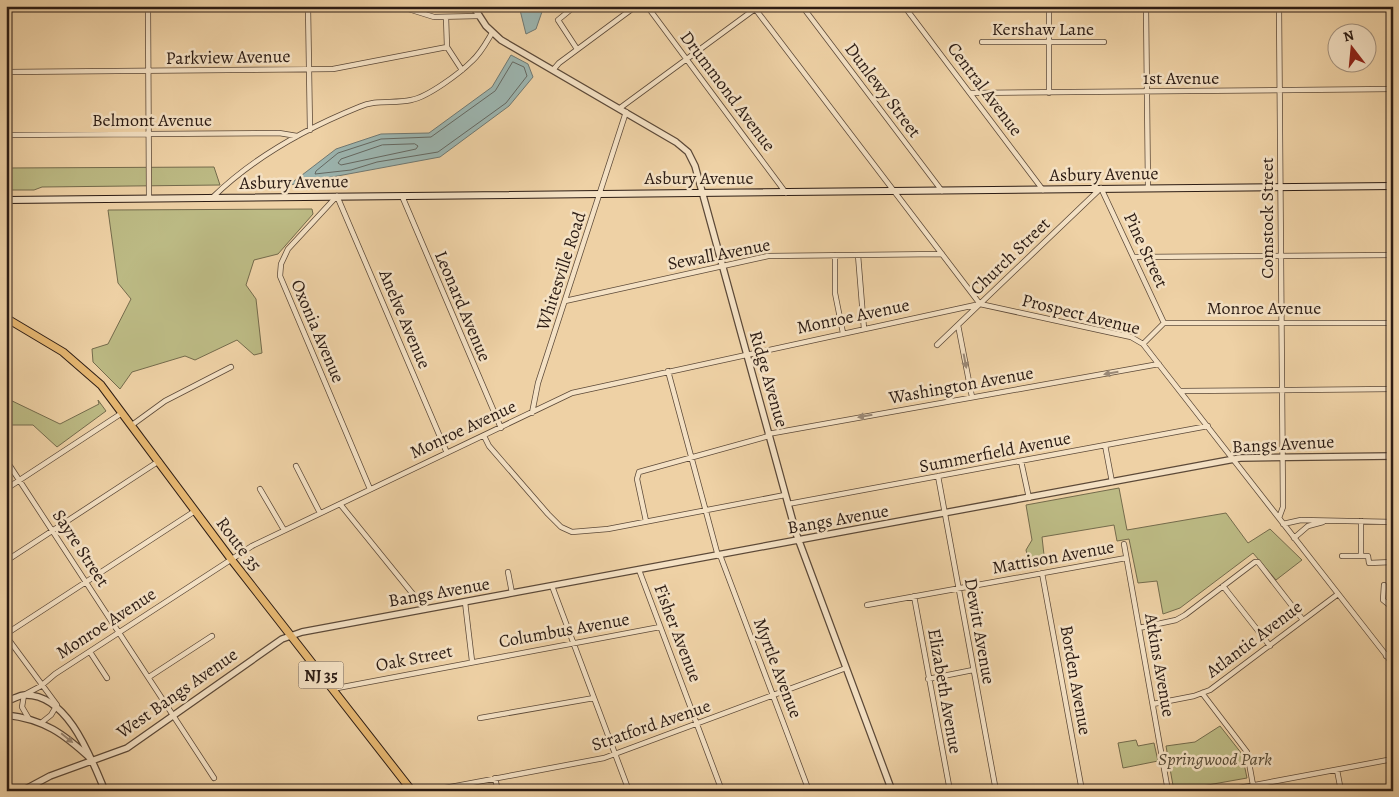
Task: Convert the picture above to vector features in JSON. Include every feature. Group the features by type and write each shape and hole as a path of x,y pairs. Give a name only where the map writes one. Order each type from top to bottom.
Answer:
{"main road":[{"name":"Asbury Avenue","path":"6,200 1393,186"},
{"name":"NJ 35","path":"6,318 27,332"},
{"name":"NJ 35","path":"6,322 27,332"},
{"name":"Route 35","path":"27,332 75,360 101,385 231,559 412,791"}],"street":[{"path":"308,6 310,130"},
{"path":"6,9 374,6"},
{"path":"399,6 428,15 446,17 478,16"},
{"name":"Ridge Avenue","path":"473,6 478,16 492,33 526,55 620,108 685,149 695,166 798,541 892,791"},
{"path":"575,6 558,20 577,49"},
{"path":"552,70 577,49 636,6"},
{"name":"Drummond Avenue","path":"646,6 786,192"},
{"name":"Dunlewy Street","path":"802,6 942,192"},
{"name":"Central Avenue","path":"904,6 1042,190"},
{"path":"1049,6 1049,93"},
{"name":"Pine Street","path":"1146,6 1148,188"},
{"name":"Comstock Street","path":"1279,6 1283,390 1283,506 1279,518"},
{"path":"148,7 149,198"},
{"path":"620,108 756,7 980,304"},
{"path":"446,17 447,47 462,70"},
{"path":"213,197 240,174 297,136 366,104 417,99 462,70 478,54 492,33"},
{"name":"Kershaw Lane","path":"982,42 1104,42"},
{"name":"Parkview Avenue","path":"6,72 309,70 354,67 447,47"},
{"name":"1st Avenue","path":"970,93 1393,89"},
{"name":"Whitesville Road","path":"532,413 538,383 626,112"},
{"name":"Belmont Avenue","path":"6,135 279,133 297,136"},
{"name":"Pine Street","path":"1102,188 1164,324"},
{"name":"Church Street","path":"937,345 1102,188"},
{"name":"Anelve Avenue","path":"337,196 448,453"},
{"name":"Oxonia Avenue","path":"337,196 288,249 281,264 280,276 370,489"},
{"name":"Leonard Avenue","path":"402,196 501,428"},
{"name":"Sewall Avenue","path":"565,301 774,255 942,254"},
{"path":"835,255 835,293 844,333"},
{"path":"858,255 864,329"},
{"path":"1134,256 1393,256"},
{"name":"Monroe Avenue","path":"6,701 42,686 231,559 284,530 580,391 980,304"},
{"name":"Prospect Avenue","path":"980,304 1131,337 1143,344 1393,664"},
{"name":"Monroe Avenue","path":"1164,324 1393,323"},
{"path":"1143,344 1164,324"},
{"path":"958,325 972,398"},
{"name":"Washington Avenue","path":"646,521 637,475 691,457 768,435 1159,364"},
{"path":"132,425 160,403 231,366"},
{"name":"Myrtle Avenue","path":"668,372 719,555 809,791"},
{"path":"1181,391 1393,389"},
{"path":"6,489 123,412"},
{"name":"Summerfield Avenue","path":"788,504 1208,426"},
{"path":"484,436 489,446 548,514 567,530 579,533 785,495"},
{"path":"1105,445 1112,482"},
{"name":"Bangs Avenue","path":"290,635 1234,460 1283,457 1393,456"},
{"name":"Sayre Street","path":"6,460 214,778"},
{"path":"6,562 159,461"},
{"path":"1021,461 1029,498"},
{"path":"296,466 320,513"},
{"name":"Dewitt Avenue","path":"938,476 996,791"},
{"path":"260,489 284,530"},
{"path":"340,504 425,609"},
{"path":"105,791 93,761 57,705 6,635 195,511"},
{"path":"1283,524 1301,520 1393,522"},
{"path":"1294,538 1308,526 1328,520"},
{"path":"1361,521 1361,556"},
{"name":"Atkins Avenue","path":"1124,544 1168,791"},
{"path":"1342,556 1368,556 1369,563 1393,562"},
{"name":"Mattison Avenue","path":"867,605 1126,558"},
{"path":"1139,628 1176,620 1255,562 1258,562 1303,620"},
{"name":"Fisher Avenue","path":"639,570 722,791"},
{"path":"508,572 512,593"},
{"name":"Borden Avenue","path":"1042,573 1082,791"},
{"path":"1384,585 1383,600 1393,608"},
{"path":"552,586 629,791"},
{"path":"1223,586 1270,646"},
{"name":"Atlantic Avenue","path":"1153,704 1202,693 1218,685 1338,594"},
{"name":"Elizabeth Avenue","path":"914,596 950,791"},
{"name":"Oak Street","path":"332,688 472,661 465,602"},
{"name":"Columbus Avenue","path":"472,661 660,627"},
{"name":"West Bangs Avenue","path":"22,791 50,776 127,748 290,635"},
{"path":"149,677 212,636"},
{"path":"1386,656 1393,650"},
{"path":"90,652 107,678"},
{"name":"Stratford Avenue","path":"429,791 616,754 846,668"},
{"path":"928,678 973,670"},
{"path":"1202,693 1247,752 1253,785"},
{"path":"29,719 22,706 24,695 57,705"},
{"path":"480,718 594,698"},
{"path":"41,723 51,715 57,705"},
{"path":"6,715 41,723 66,736 93,761"},
{"path":"1223,791 1393,759"},
{"path":"1337,770 1341,791"},
{"path":"495,778 498,791"}],"green space":[{"path":"214,167 220,185 42,187 34,190 6,190 6,168"},
{"path":"312,209 313,214 278,254 254,260 246,285 256,299 262,353 254,355 237,340 195,360 185,356 132,372 120,389 93,362 92,349 108,344 131,299 118,283 108,210"},
{"path":"6,398 60,424 99,404 98,400 106,411 57,447 33,425 6,425"},
{"path":"1119,488 1127,530 1226,513 1248,543 1270,529 1302,560 1276,580 1253,553 1180,608 1163,614 1157,581 1138,583 1129,539 1117,541 1114,525 1042,537 1045,564 1030,567 1026,550 1032,540 1026,505"},
{"name":"Springwood Park","path":"1220,726 1242,754 1247,778 1174,791 1166,746 1195,742"},
{"path":"1136,740 1138,746 1154,743 1158,761 1123,768 1118,743"}],"water":[{"path":"519,6 544,6 536,29 526,34"},
{"path":"511,55 528,64 533,77 509,106 440,157 289,185 336,149 381,134 429,133 492,87"}]}
